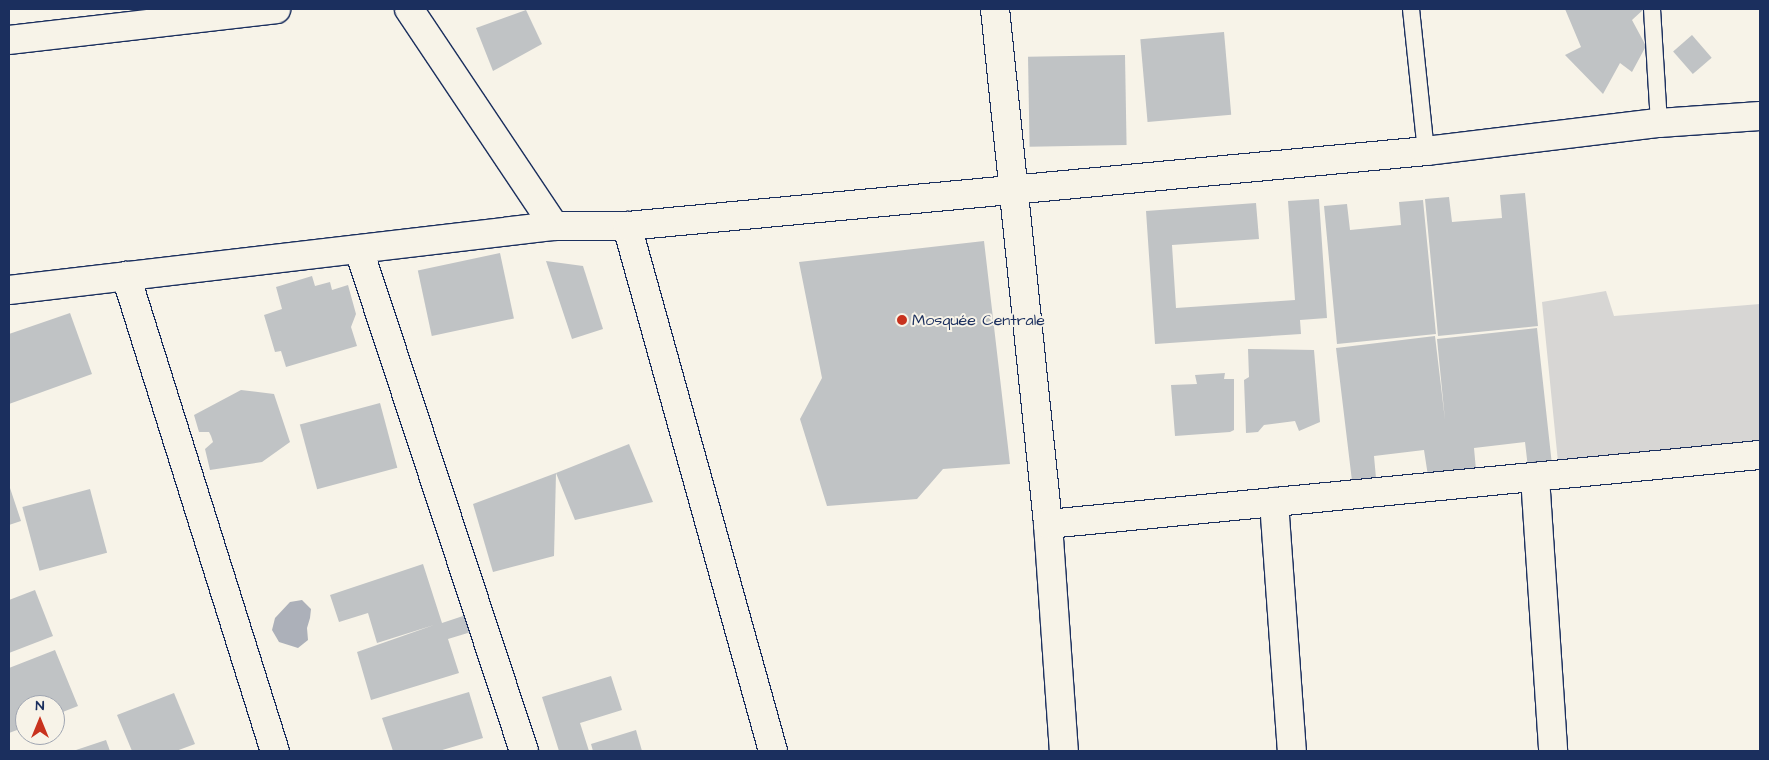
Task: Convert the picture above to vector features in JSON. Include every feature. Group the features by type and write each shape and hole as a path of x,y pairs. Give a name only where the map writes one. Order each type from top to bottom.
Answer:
{"street":[{"path":"9,40 276,9"},
{"path":"409,9 554,226"},
{"path":"995,9 1048,524 1064,751"},
{"path":"9,290 554,226 627,226 1426,151 1659,123 1760,116"},
{"path":"627,226 773,751"},
{"path":"359,250 524,751"},
{"path":"126,276 275,751"},
{"path":"1048,524 1760,455"},
{"path":"1535,477 1553,751"},
{"path":"1274,502 1292,751"}],"lane":[{"path":"1411,9 1426,151"},
{"path":"1652,9 1659,123"}],"shaded area":[{"path":"1606,291 1614,316 1760,304 1760,441 1558,462 1542,302"},
{"path":"302,600 311,609 307,628 308,640 298,648 279,642 272,630 275,618 290,602"}],"building":[{"path":"1565,9 1644,9 1632,20 1646,46 1632,72 1620,63 1603,94 1565,55 1581,47"},
{"path":"526,10 542,44 493,71 476,28"},
{"path":"1224,32 1231,115 1148,122 1140,39"},
{"path":"1692,35 1712,58 1693,74 1673,51"},
{"path":"1125,55 1127,145 1030,147 1028,57"},
{"path":"1525,193 1538,326 1438,336 1425,199 1449,197 1452,222 1502,218 1500,195"},
{"path":"1319,199 1327,318 1300,320 1301,334 1155,344 1146,211 1256,203 1259,239 1172,245 1176,308 1295,300 1288,201"},
{"path":"1423,200 1436,334 1337,344 1324,206 1347,204 1350,230 1401,225 1399,202"},
{"name":"Mosquée Centrale","path":"984,241 1010,464 943,469 917,499 827,506 800,419 822,378 799,262"},
{"path":"500,253 514,319 432,336 418,270"},
{"path":"546,261 583,266 603,329 572,339"},
{"path":"312,276 315,286 330,282 332,290 348,285 356,314 351,327 357,346 286,367 281,351 275,352 264,315 282,309 276,287"},
{"path":"70,313 92,374 9,404 9,334"},
{"path":"1537,328 1552,465 1528,468 1525,442 1474,448 1476,470 1428,476 1424,450 1374,456 1376,478 1352,481 1336,348 1435,336 1445,420 1437,339"},
{"path":"1248,349 1314,350 1320,422 1299,431 1295,421 1264,425 1258,432 1246,433 1244,380 1249,377"},
{"path":"1225,373 1224,379 1234,379 1234,430 1230,432 1175,436 1171,385 1197,384 1195,375"},
{"path":"241,390 274,394 290,442 262,462 210,470 205,449 213,442 209,432 199,432 194,415"},
{"path":"380,403 397,468 317,489 300,424"},
{"path":"629,444 653,502 575,520 556,473"},
{"path":"556,473 554,556 493,572 473,504"},
{"path":"9,485 21,521 9,525"},
{"path":"90,489 107,553 39,571 22,507"},
{"path":"423,564 442,623 466,615 471,632 448,639 459,673 371,700 357,652 434,625 377,643 368,613 339,622 330,595"},
{"path":"35,590 53,636 9,653 9,600"},
{"path":"55,650 78,706 65,711 65,695 15,695 15,731 9,733 9,668"},
{"path":"611,676 622,710 580,723 589,751 559,751 542,697"},
{"path":"469,692 483,738 439,751 393,751 382,718"},
{"path":"174,693 195,744 176,751 132,751 117,715"},
{"path":"636,730 642,751 593,751 591,744"},
{"path":"106,740 110,751 73,751"}],"place":[{"name":"Mosquée Centrale","path":"902,320"}]}
